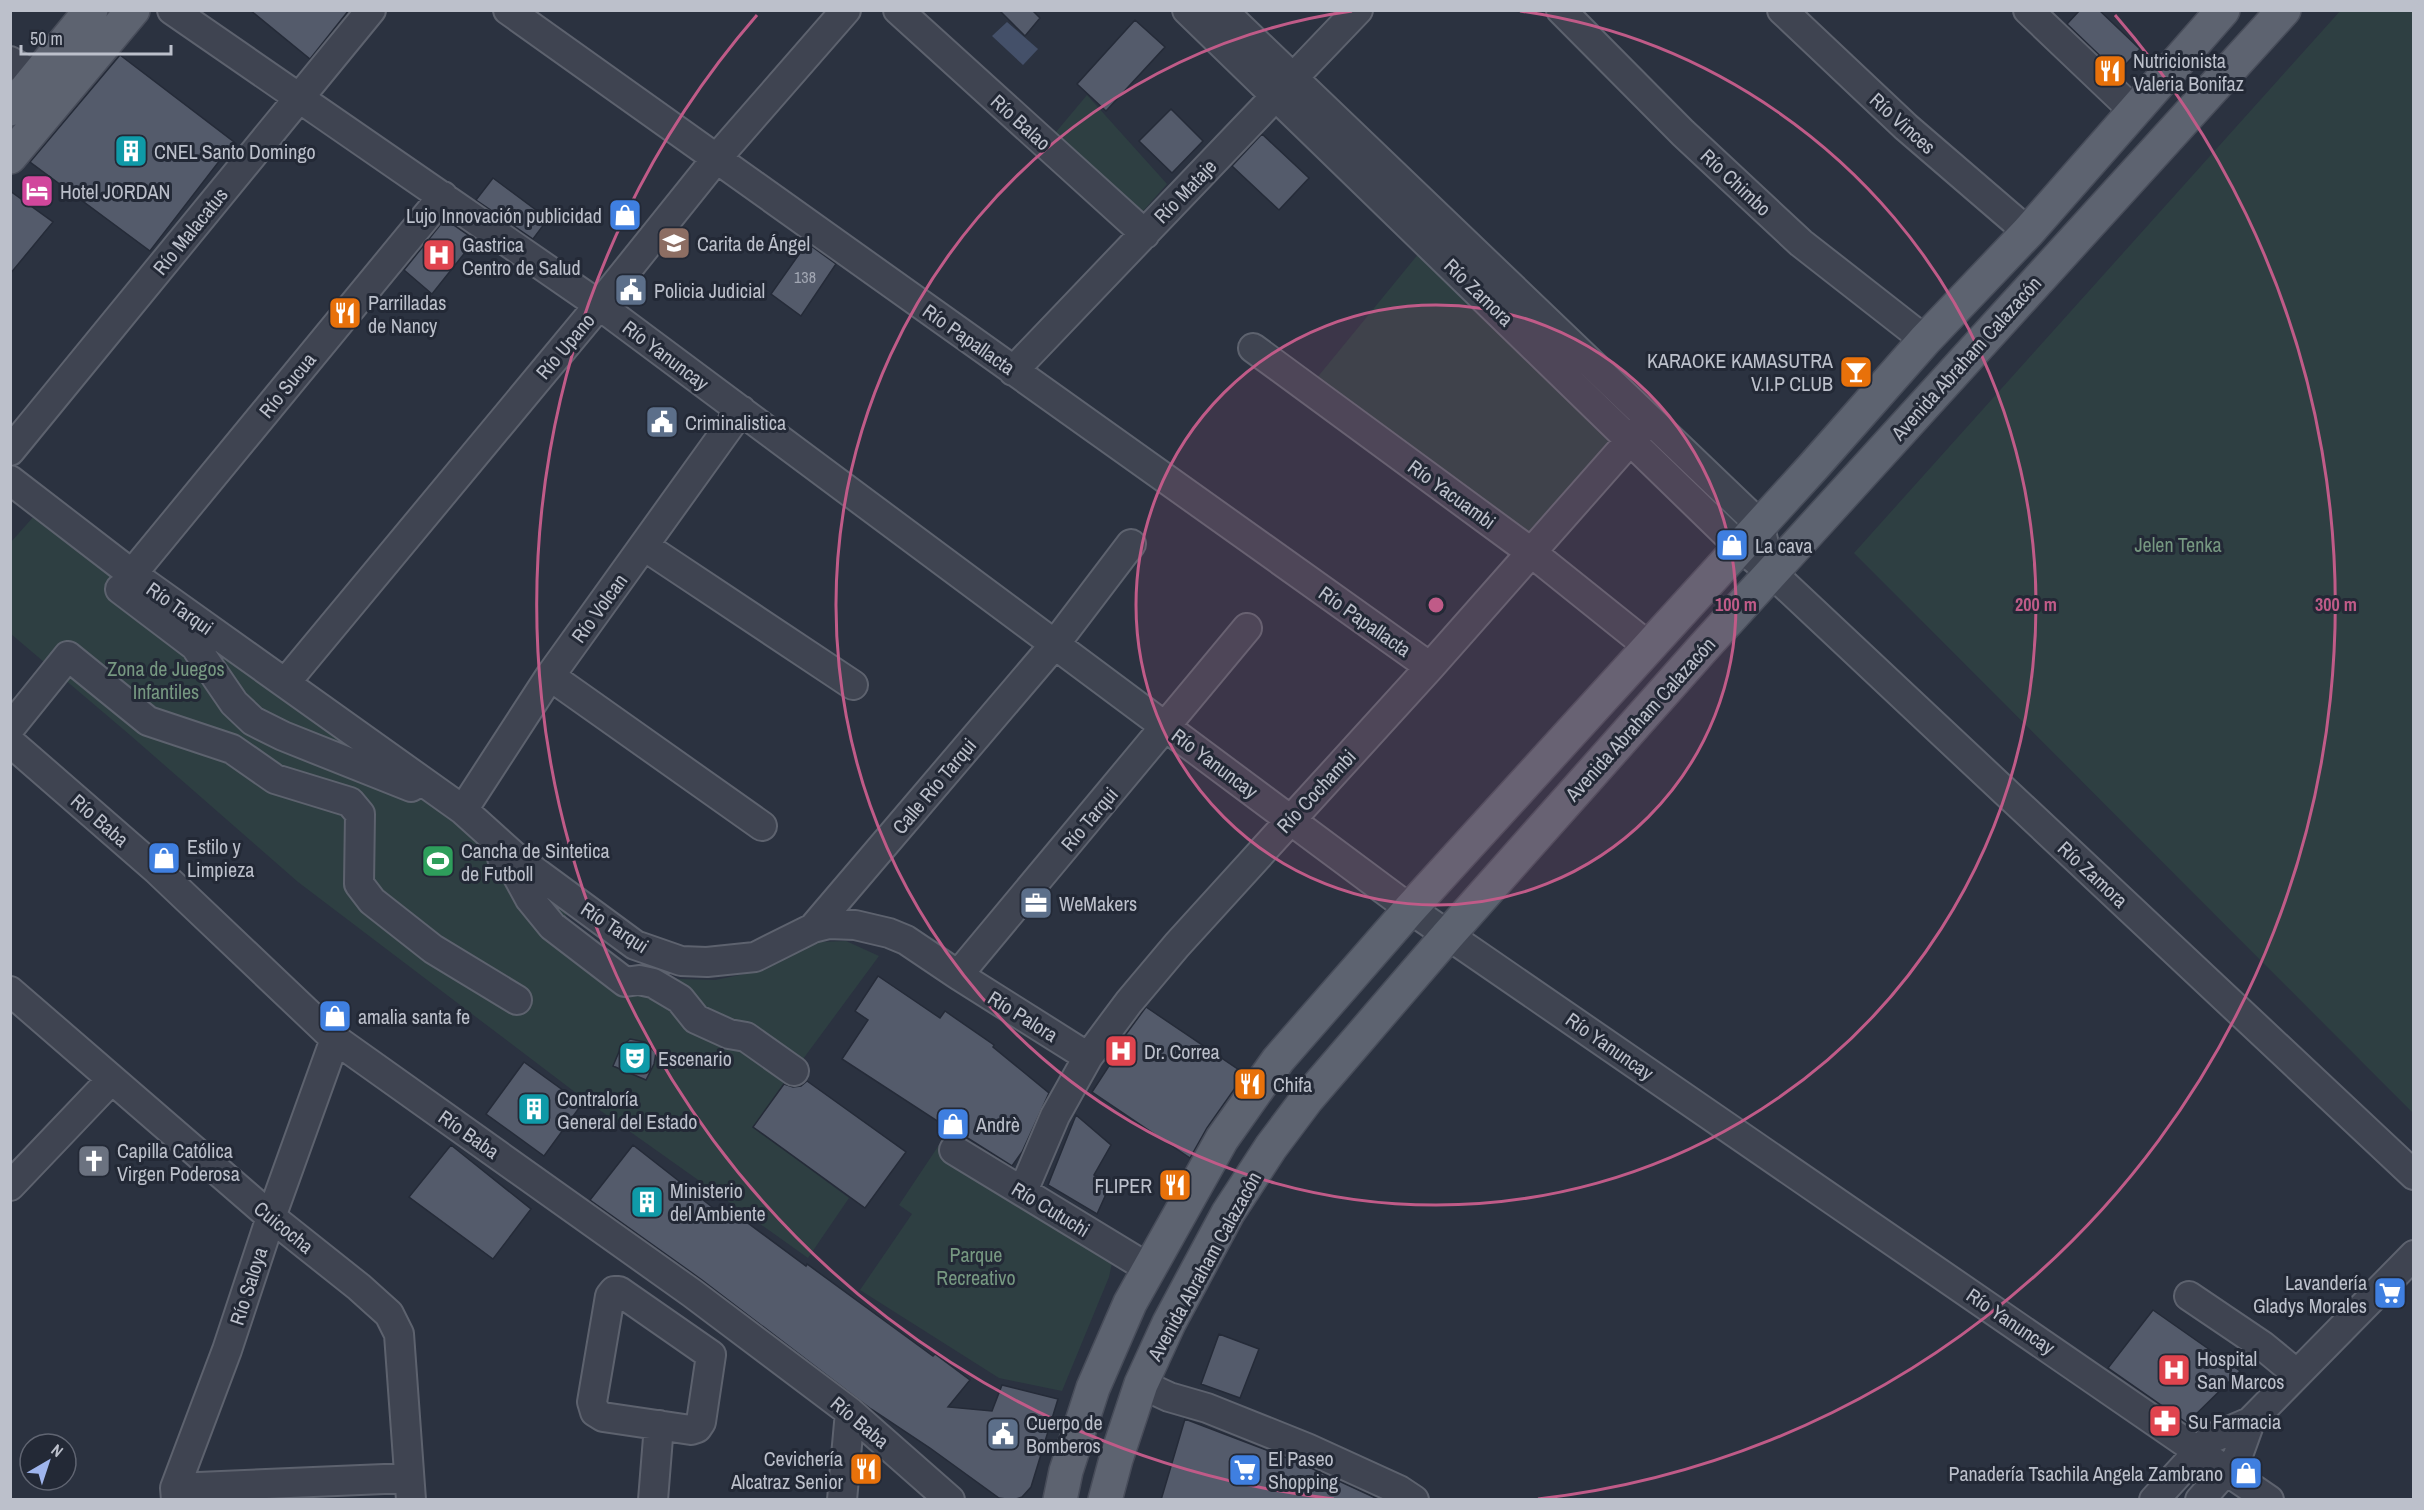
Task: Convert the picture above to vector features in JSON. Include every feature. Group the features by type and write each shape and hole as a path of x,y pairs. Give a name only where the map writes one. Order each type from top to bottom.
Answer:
{"main road":[{"path":"10,109 24,69 92,10"},
{"path":"10,157 133,10"},
{"name":"Avenida Abraham Calazacón","path":"1060,1500 1066,1471 1093,1388 1130,1303 1222,1139 1251,1096 1319,1011 1410,909 1813,467 1925,340 2028,232 2223,10"},
{"name":"Avenida Abraham Calazacón","path":"1105,1500 1141,1384 1192,1279 1228,1213 1271,1146 1307,1099 1448,934 1703,648 2284,10"}],"street":[{"name":"Río Yanuncay","path":"172,10 599,305 1410,909 2270,1500"},
{"name":"Río Malacatus","path":"10,451 370,10"},
{"name":"Río Papallacta","path":"508,10 1430,667"},
{"name":"Río Upano","path":"286,682 717,159 846,10"},
{"name":"Río Balao","path":"898,10 1144,234"},
{"name":"Río Zamora","path":"1187,10 1284,87 1749,535 1772,573 2414,1175"},
{"name":"Río Zamora","path":"1222,10 1284,87"},
{"name":"Río Mataje","path":"1013,371 1358,10"},
{"name":"Río Chimbo","path":"1561,10 1683,133 1801,243 1925,340"},
{"name":"Río Vinces","path":"1782,10 1906,127 2028,232"},
{"path":"2028,10 2133,110"},
{"name":"Río Sucua","path":"126,582 443,196"},
{"name":"Río Yacuambi","path":"1253,348 1532,553 1648,646"},
{"name":"Río Volcan","path":"463,810 550,676 741,411"},
{"name":"Río Cochambi","path":"1023,1191 1055,1116 1088,1057 1177,945 1430,667 1641,430"},
{"name":"Río Tarqui","path":"10,480 126,582 286,682 463,810 523,863 635,945 681,961 707,962 755,957 813,928 829,924 855,925 889,933 906,940 958,975 1167,727 1247,628"},
{"name":"Calle Río Tarqui","path":"813,928 1055,644 1131,544"},
{"path":"644,546 853,685"},
{"path":"126,582 195,646 234,703 254,721 283,736 406,784 512,866 530,900 552,926 625,982 639,980 653,983 680,999 696,1019 729,1034 746,1037 794,1071"},
{"path":"10,728 68,656 148,721 232,749 275,779 350,802 360,814 359,884 372,901 433,949 517,1000"},
{"path":"550,676 762,826"},
{"name":"Río Baba","path":"10,742 158,870 335,1039 692,1293 850,1412 950,1500"},
{"name":"Río Palora","path":"958,975 1088,1057"},
{"name":"Cuicocha","path":"10,991 271,1217 359,1287 389,1314 399,1334 410,1489"},
{"name":"Río Saloya","path":"176,1494 335,1039"},
{"path":"10,1186 111,1080"},
{"name":"Río Cutuchi","path":"954,1150 1148,1268"},
{"path":"2154,1500 2210,1438 2250,1422 2414,1255"},
{"path":"614,1291 619,1291 711,1355 701,1422 697,1428 691,1430 659,1425 603,1418 595,1412 592,1402 610,1296 614,1291"},
{"path":"2189,1296 2263,1346 2297,1374"},
{"path":"1141,1384 1169,1397 1207,1408 1307,1448 1399,1490 1414,1500"},
{"path":"842,1500 850,1412"},
{"path":"2200,1500 2237,1458 2250,1422"},
{"path":"653,1500 659,1425"},
{"path":"176,1494 410,1489"}],"green space":[{"name":"Jelen Tenka","path":"2341,10 2413,11 2413,1113 1854,553"},
{"path":"1087,95 1167,184 1135,220 1051,138"},
{"path":"1424,247 1619,437 1528,535 1316,379"},
{"name":"Zona de Juegos Infantiles","path":"35,515 563,898 568,927 629,967 679,979 715,980 745,974 817,942 846,941 879,956 753,1127 849,1198 808,1258 584,1099 298,882 11,634 11,542"},
{"name":"Parque Recreativo","path":"939,1145 1104,1251 1112,1263 1109,1277 1062,1391 999,1378 860,1290 912,1214 899,1205"}],"water":[{"path":"1007,22 1038,49 1023,65 992,36"}],"building":[{"path":"250,10 349,10 310,59"},
{"path":"999,10 1032,10 1040,18 1025,36"},
{"path":"2080,10 2099,10 2140,49 2118,73 2067,24"},
{"path":"1135,20 1165,47 1106,111 1077,84"},
{"name":"CNEL Santo Domingo","path":"120,55 234,142 150,251 30,162"},
{"path":"1171,109 1203,141 1172,173 1139,141"},
{"path":"1262,134 1309,178 1279,210 1232,166"},
{"path":"493,178 548,219 533,239 476,200"},
{"path":"10,191 53,222 10,274"},
{"name":"Gastrica Centro de Salud","path":"445,219 475,240 432,294 404,270"},
{"path":"807,243 836,264 801,316 771,294"},
{"path":"878,976 940,1018 945,1011 994,1045 993,1047 1049,1093 1022,1152 1012,1166 952,1128 951,1130 842,1059 868,1020 855,1011"},
{"path":"1146,1007 1245,1074 1207,1128 1190,1158 1092,1092 1124,1043 1121,1041"},
{"name":"Escenario","path":"630,1039 645,1042 656,1053 654,1064 646,1080 613,1066 621,1047"},
{"name":"Contraloría General del Estado","path":"524,1062 582,1104 544,1156 486,1114"},
{"path":"807,1081 906,1152 865,1208 753,1127 784,1084 793,1087 801,1086"},
{"path":"1076,1115 1111,1145 1094,1175 1111,1183 1097,1214 1048,1185"},
{"path":"451,1145 531,1209 493,1259 409,1197"},
{"path":"633,1145 721,1214 726,1207 806,1266 807,1264 933,1356 935,1354 970,1380 948,1407 992,1411 1002,1385 1058,1399 1031,1487 1022,1497 1013,1500 999,1498 871,1409 702,1280 590,1200"},
{"name":"Hospital San Marcos","path":"2153,1310 2240,1371 2187,1423 2108,1368"},
{"path":"1219,1334 1259,1349 1240,1398 1201,1384"},
{"name":"El Paseo Shopping","path":"1185,1419 1300,1463 1380,1500 1161,1500"}],"place":[{"name":"Nutricionista Valeria Bonifaz","path":"2110,71"},
{"name":"CNEL Santo Domingo","path":"131,151"},
{"name":"Hotel JORDAN","path":"37,191"},
{"name":"Lujo Innovación publicidad","path":"625,215"},
{"name":"Carita de Ángel","path":"674,243"},
{"name":"Gastrica Centro de Salud","path":"439,255"},
{"name":"Policia Judicial","path":"631,290"},
{"name":"Parrilladas de Nancy","path":"345,313"},
{"name":"KARAOKE KAMASUTRA V.I.P CLUB","path":"1856,372"},
{"name":"Criminalistica","path":"662,422"},
{"name":"La cava","path":"1732,545"},
{"name":"Estilo y Limpieza","path":"164,858"},
{"name":"Cancha de Sintetica de Futboll","path":"438,861"},
{"name":"WeMakers","path":"1036,903"},
{"name":"amalia santa fe","path":"335,1016"},
{"name":"Dr. Correa","path":"1121,1051"},
{"name":"Escenario","path":"635,1058"},
{"name":"Chifa","path":"1250,1084"},
{"name":"Contraloría General del Estado","path":"534,1109"},
{"name":"Andrè","path":"953,1124"},
{"name":"Capilla Católica Virgen Poderosa","path":"94,1161"},
{"name":"FLIPER","path":"1175,1185"},
{"name":"Ministerio del Ambiente","path":"647,1202"},
{"name":"Lavandería Gladys Morales","path":"2390,1293"},
{"name":"Hospital San Marcos","path":"2174,1370"},
{"name":"Su Farmacia","path":"2165,1421"},
{"name":"Cuerpo de Bomberos","path":"1003,1434"},
{"name":"Cevichería Alcatraz Senior","path":"866,1469"},
{"name":"El Paseo Shopping","path":"1245,1470"},
{"name":"Panadería Tsachila Angela Zambrano","path":"2246,1473"}]}
